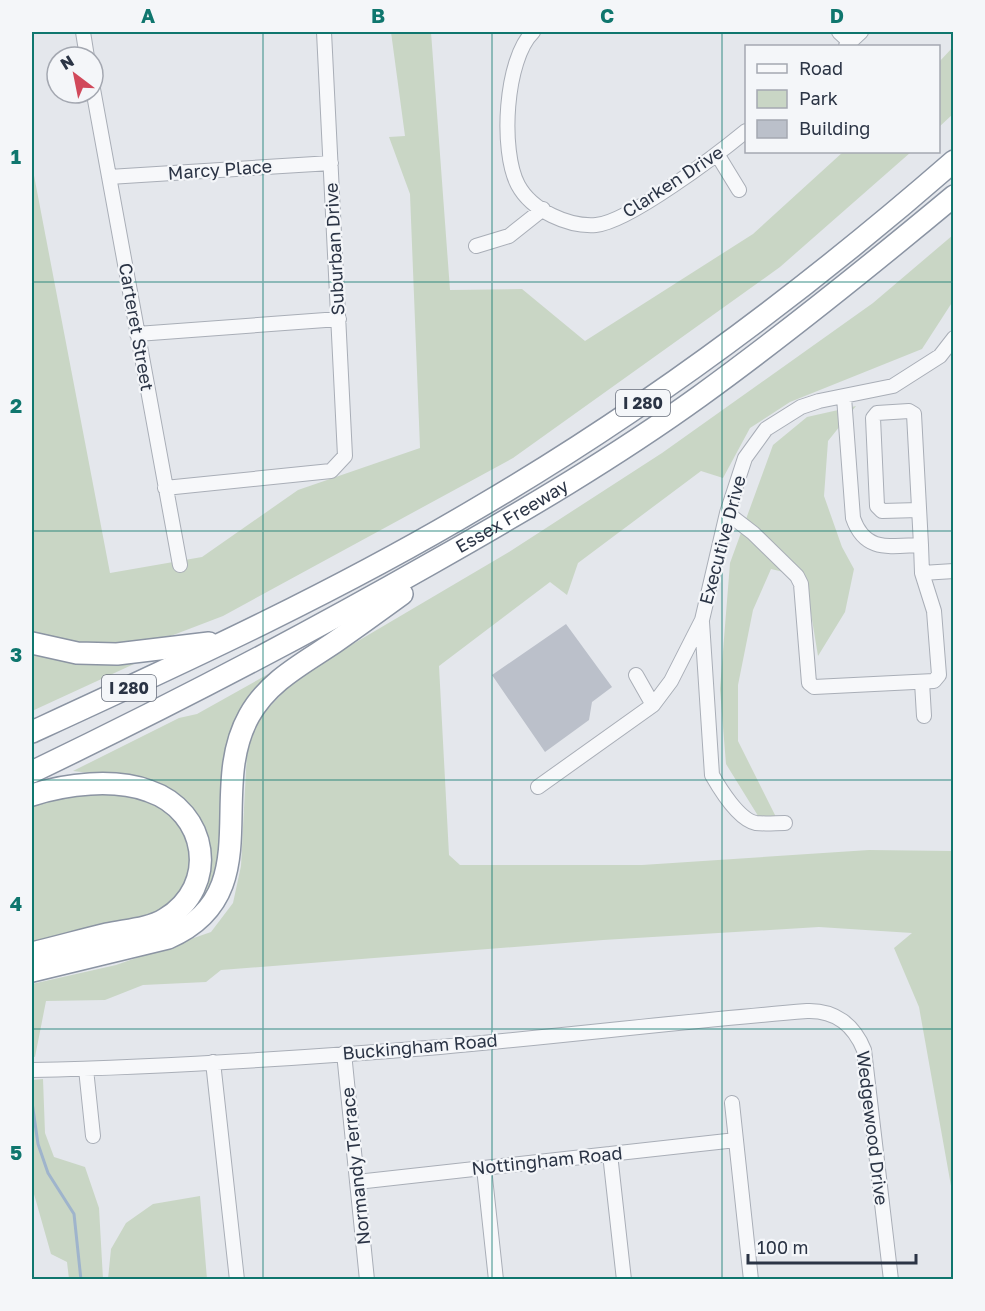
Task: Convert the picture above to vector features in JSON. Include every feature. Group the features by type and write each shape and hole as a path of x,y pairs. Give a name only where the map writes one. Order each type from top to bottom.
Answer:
{"highway":[{"name":"Essex Freeway","path":"32,732 225,642 481,507 602,431 765,316 954,161"},
{"name":"Essex Freeway","path":"32,771 304,636 490,530 698,397 869,266 954,196"},
{"path":"32,971 168,938 187,930 204,917 216,902 224,885 231,829 232,764 238,740 256,704 266,692 299,665 334,643 490,530"},
{"path":"32,643 77,654 117,654 225,642"},
{"path":"32,795 58,789 97,785 148,790 174,804 185,815 194,828 202,863 195,889 182,906 164,920 32,953"}],"street":[{"name":"Suburban Drive","path":"165,488 331,471 340,464 345,456 324,32"},
{"path":"839,32 849,45 861,32"},
{"name":"Clarken Drive","path":"527,33 516,61 510,87 509,139 518,185 530,200 577,226 599,225 626,215 745,133"},
{"name":"Carteret Street","path":"96,105 180,566"},
{"path":"717,154 739,190"},
{"name":"Marcy Place","path":"109,177 331,163"},
{"path":"476,246 493,243 508,236 543,209"},
{"path":"138,334 339,319"},
{"name":"Executive Drive","path":"702,620 727,513 745,459 766,429 801,407 893,386 940,356 954,338"},
{"path":"844,397 853,518 857,532 879,546 921,545"},
{"path":"727,513 753,532 797,576 801,584 809,683 814,687 934,681 939,675 934,611 922,573 921,545 914,414 909,411 877,413 873,418 877,506 882,511 919,510"},
{"path":"922,573 954,571"},
{"path":"538,787 653,705 671,681 702,620"},
{"path":"702,620 712,775 723,794 748,820 757,823 785,822"},
{"path":"636,675 653,705"},
{"path":"922,682 924,716"},
{"name":"Buckingham Road","path":"32,1070 213,1062 442,1046 676,1021 807,1011"},
{"name":"Wedgewood Drive","path":"807,1011 824,1012 845,1022 853,1030 864,1050 891,1280"},
{"name":"Normandy Terrace","path":"344,1053 367,1280"},
{"path":"213,1062 237,1280"},
{"path":"86,1069 93,1136"},
{"path":"732,1103 751,1280"},
{"name":"Nottingham Road","path":"357,1182 736,1140"},
{"path":"610,1154 624,1280"},
{"path":"484,1168 496,1280"}],"green space":[{"path":"391,32 431,32 450,290 522,289 585,341 753,234 842,153 910,153 780,267 513,458 223,616 155,642 94,649 32,637 32,165 110,573 202,557 298,490 420,448 410,194 389,137 405,136"},
{"path":"953,47 953,114 940,126 940,61"},
{"path":"953,235 953,301 922,349 790,402 750,428 723,478 701,471 578,563 567,595 550,582 439,666 449,855 460,865 642,865 869,850 953,851 953,1197 919,1007 894,948 912,933 819,927 603,940 221,970 206,982 143,985 105,1000 46,1001 35,1057 32,1056 32,984 116,965 211,932 233,903 241,866 247,751 260,717 291,684 341,651 509,552 662,453 873,303"},
{"path":"856,406 828,441 824,496 842,547 854,569 845,612 818,656 805,577 771,569 753,610 738,685 738,741 778,821 760,819 726,764 720,689 730,563 773,445 807,417"},
{"path":"32,652 141,657 134,664 32,711"},
{"path":"279,668 232,726 218,871 208,897 195,897 207,864 146,780 73,771 179,718 197,714"},
{"path":"120,790 175,812 191,840 193,866 185,886 173,904 146,918 32,946 32,802"},
{"path":"43,1079 45,1133 54,1157 85,1167 99,1208 103,1279 69,1279 67,1262 51,1254 32,1187 32,1080"},
{"path":"200,1196 207,1279 108,1279 111,1249 126,1223 153,1204"}],"building":[{"path":"566,624 612,687 592,702 589,720 545,752 492,675"}],"waterway":[{"path":"32,1102 38,1144 48,1173 74,1214 81,1280"}]}
